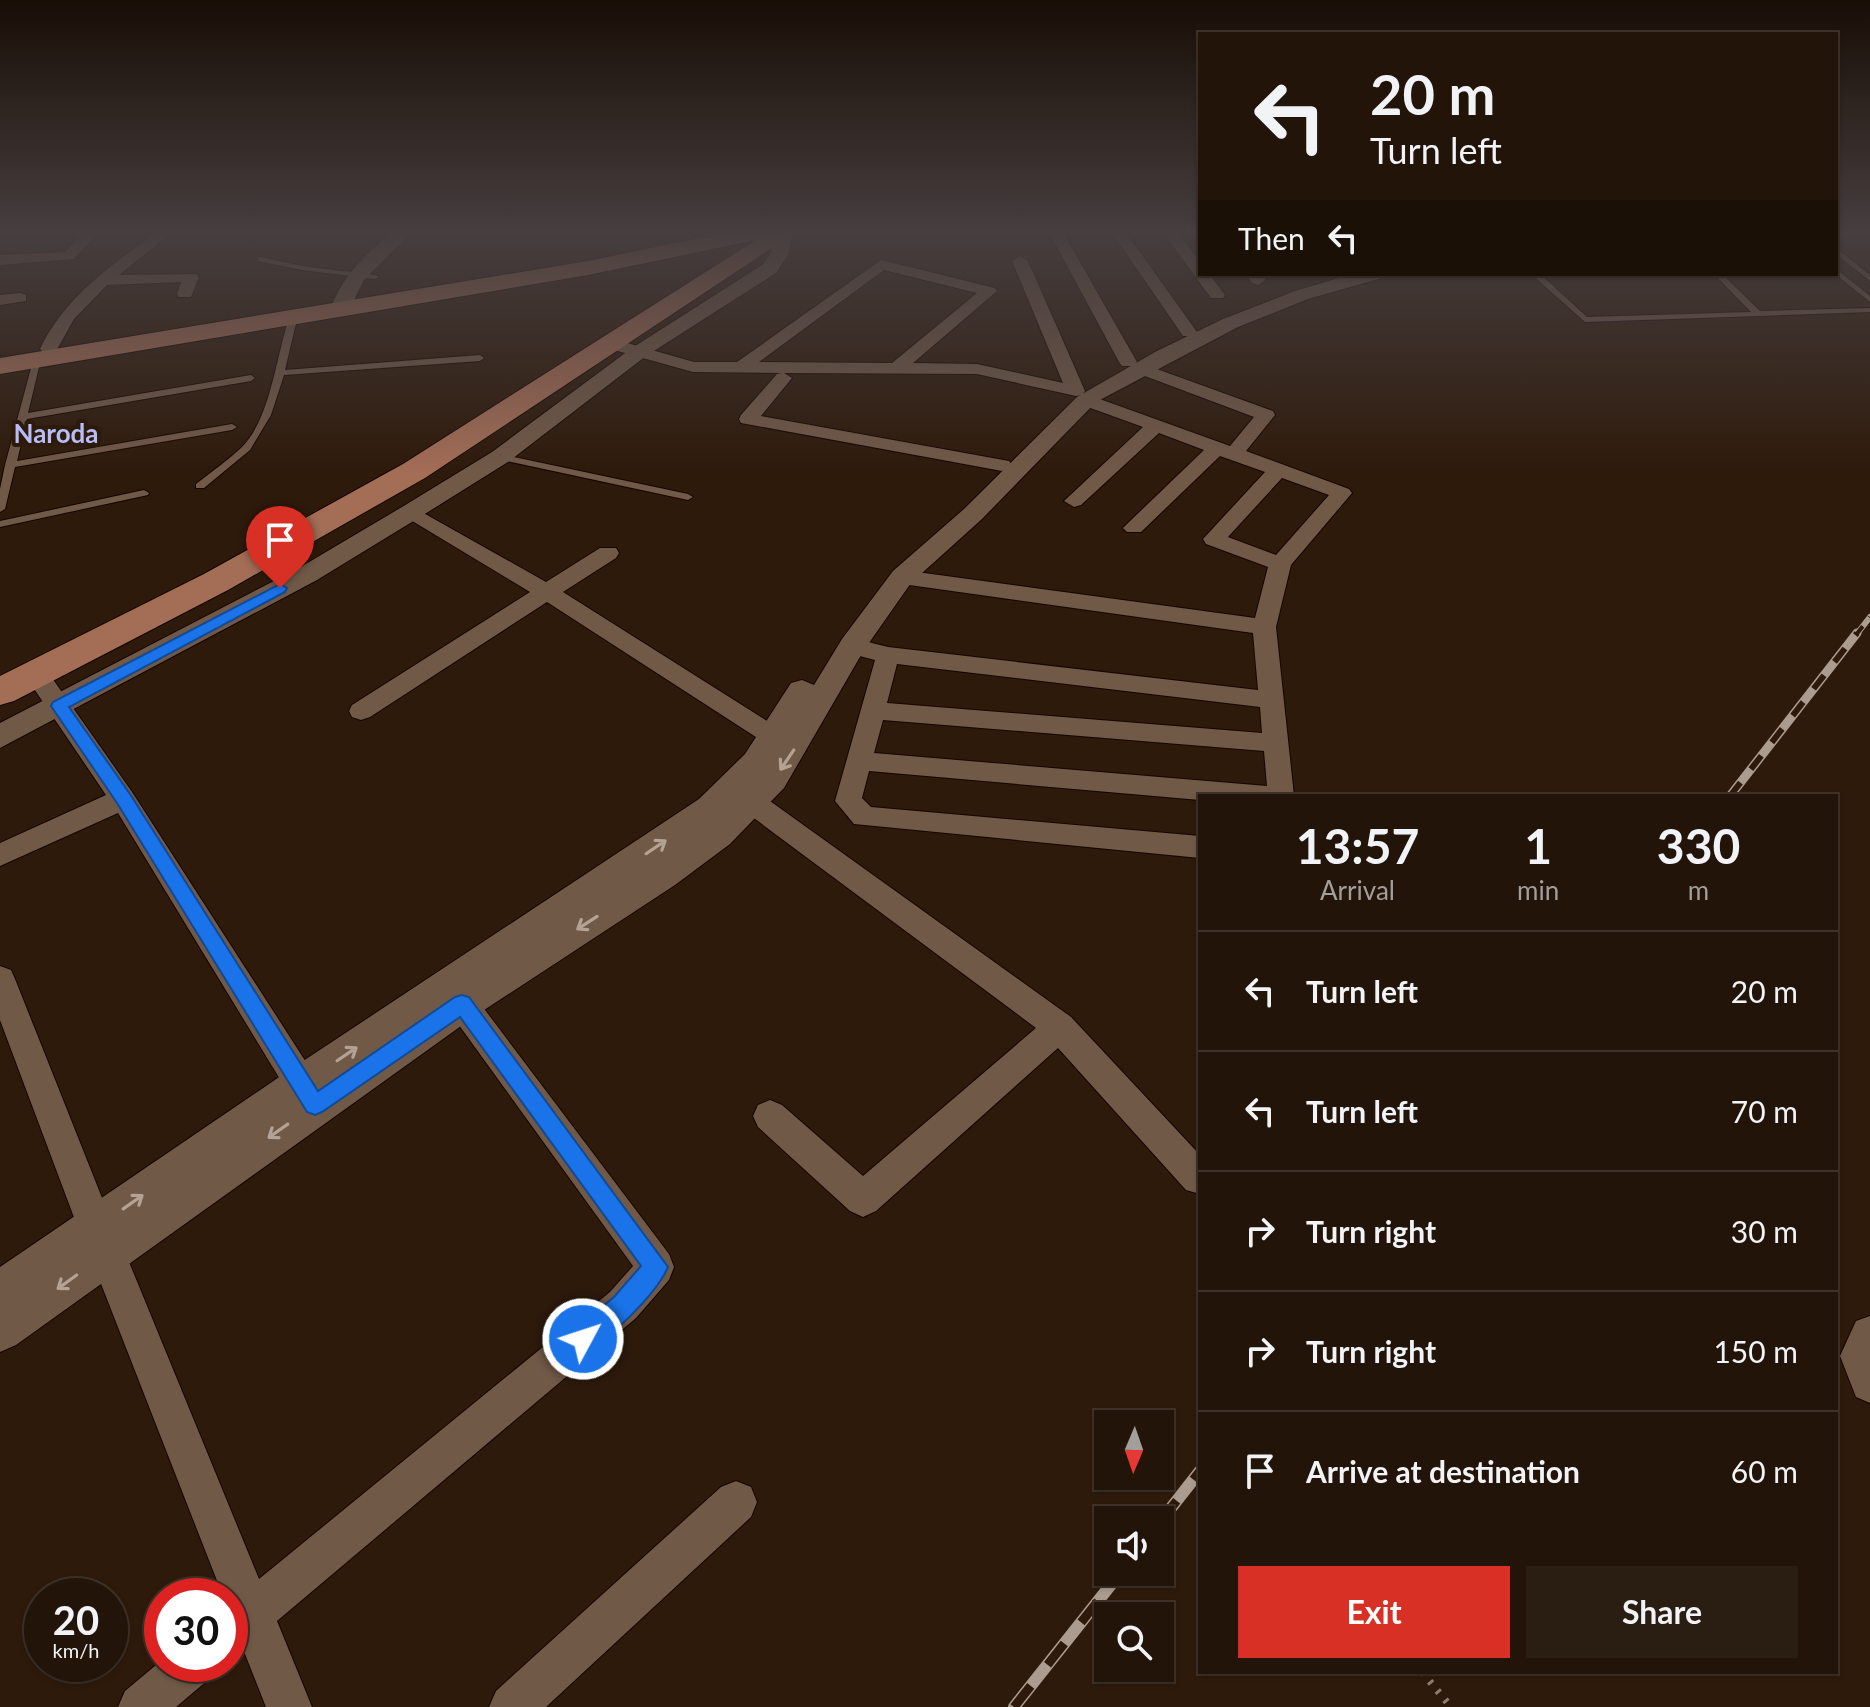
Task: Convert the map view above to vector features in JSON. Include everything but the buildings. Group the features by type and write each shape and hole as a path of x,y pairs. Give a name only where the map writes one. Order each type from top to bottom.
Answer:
{"main road":[{"path":"0,366 43,354 248,314"},
{"path":"0,357 43,354 298,314"},
{"path":"0,672 233,555 406,457 630,314"},
{"path":"0,692 317,528 626,348 673,314"}],"street":[{"path":"43,354 72,314"},
{"path":"740,368 814,314"},
{"path":"896,369 962,314"},
{"path":"1050,314 1084,396"},
{"path":"1101,314 1136,365 1266,415 1134,528"},
{"path":"1176,314 1189,332"},
{"path":"0,1329 101,1241 692,822 746,775 774,737 869,584 1084,396 1220,314"},
{"path":"1136,365 1231,322 1239,314"},
{"path":"0,737 308,574 500,457 626,348 693,367 977,369 1084,396 1155,426 1342,493 1280,564 1264,627 1281,794"},
{"path":"783,378 748,419 1002,465"},
{"path":"308,1094 462,1004 663,875 718,835 773,780 852,646 902,577 973,514 1084,396"},
{"path":"1074,501 1155,426"},
{"path":"1278,470 1214,539 1280,564"},
{"path":"411,512 546,592 774,737"},
{"path":"361,711 608,553"},
{"path":"902,577 1264,627"},
{"path":"852,646 888,655 1270,700"},
{"path":"888,655 848,801 864,817 1198,847"},
{"path":"36,674 123,799 308,1094"},
{"path":"874,711 1275,743"},
{"path":"860,761 1246,794"},
{"path":"0,855 123,799"},
{"path":"753,803 1060,1027 1116,1092 1198,1178"},
{"path":"0,979 101,1241 225,1578"},
{"path":"248,1616 623,1305 656,1267 462,1004"},
{"path":"770,1116 863,1199 1060,1027"},
{"path":"0,1294 101,1241"},
{"path":"1870,1335 1859,1356 1870,1383"},
{"path":"512,1707 736,1502"},
{"path":"248,1634 289,1707"},
{"path":"141,1707 171,1682"}],"lane":[{"path":"1578,314 1585,320 1768,314"},
{"path":"200,486 247,448 266,415 294,315"},
{"path":"0,505 10,465 12,434 43,354"},
{"path":"280,373 480,358"},
{"path":"21,417 251,378"},
{"path":"10,465 232,427"},
{"path":"500,457 688,497"},
{"path":"0,524 144,493"}],"path":[{"path":"1424,1674 1451,1707"}],"railway":[{"path":"1856,635 1870,617"},
{"path":"1732,794 1857,633"},
{"path":"1173,1506 1198,1474"},
{"path":"1014,1707 1110,1586"}],"district":[{"name":"Naroda","path":"56,434"}],"route":[{"path":"280,588 59,706 123,799 315,1105 462,1004 656,1267 623,1305 583,1339"}]}
